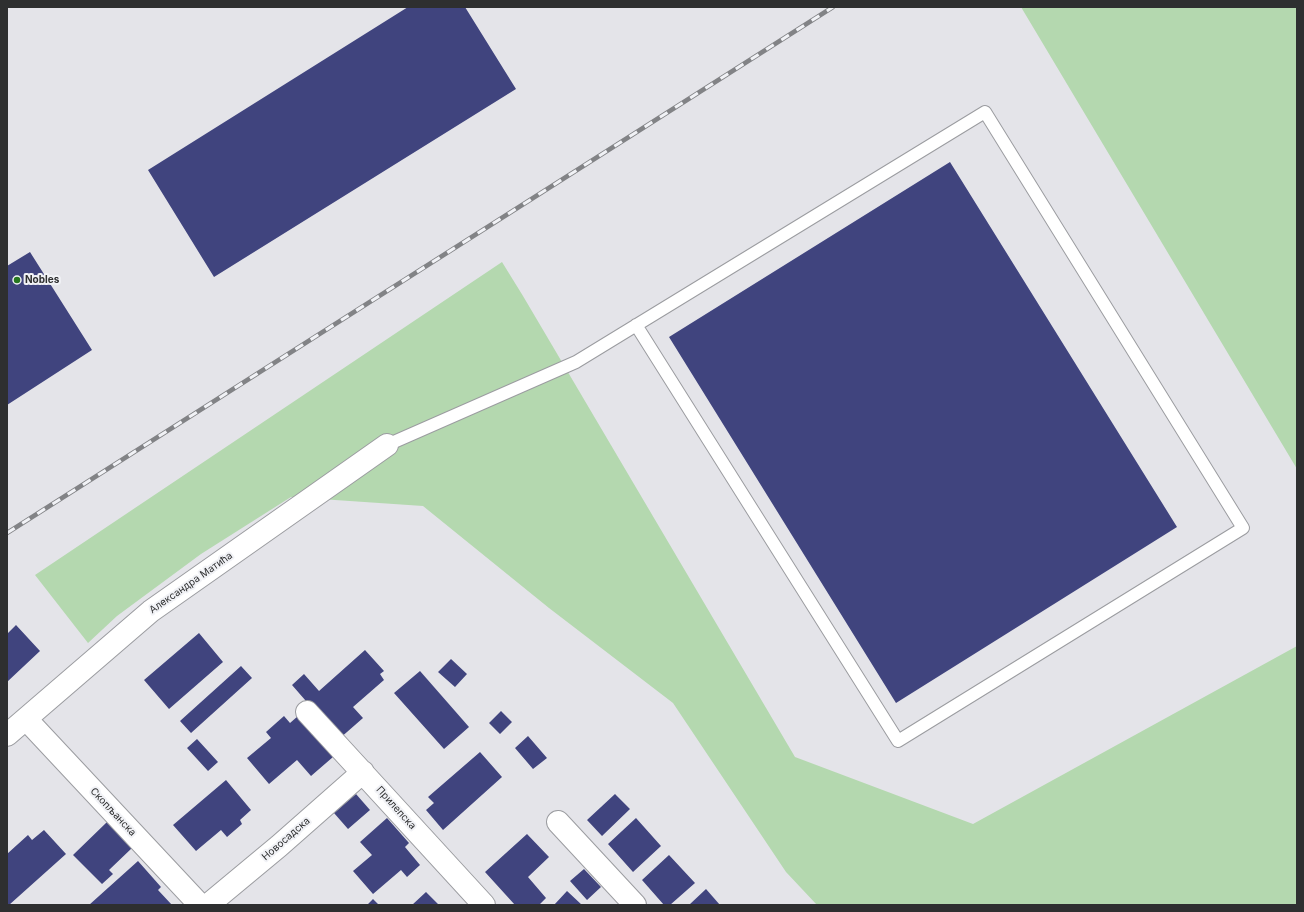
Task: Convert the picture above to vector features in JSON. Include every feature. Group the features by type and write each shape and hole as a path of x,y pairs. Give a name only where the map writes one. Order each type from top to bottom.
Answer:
{"street":[{"name":"Александра Матића","path":"7,735 151,611 387,445"},
{"name":"Прилепска","path":"307,712 484,905"},
{"name":"Скопљанска","path":"26,719 200,905"},
{"name":"Новосадска","path":"208,905 279,846 363,772"},
{"path":"558,822 635,905"}],"lane":[{"path":"387,445 576,362 636,325 985,112 1243,528 898,741 636,325"}],"green space":[{"path":"1021,7 1297,7 1297,469"},
{"path":"502,262 795,757 973,824 1297,646 1297,905 817,905 786,872 673,703 549,608 423,506 291,497 201,554 117,616 88,643 35,575"}],"building":[{"path":"408,7 465,7 516,89 214,277 148,170"},
{"path":"950,162 1177,527 896,703 669,337"},
{"path":"30,252 92,350 7,405 7,266"},
{"path":"16,625 40,651 7,682 7,634"},
{"path":"199,633 223,662 169,709 144,680"},
{"path":"365,650 384,671 380,674 384,680 353,707 363,718 339,739 292,685 304,674 319,691"},
{"path":"451,659 467,674 455,687 438,672"},
{"path":"241,666 252,678 191,733 180,721"},
{"path":"420,671 469,727 444,749 394,693"},
{"path":"501,711 512,722 500,734 489,723"},
{"path":"284,716 290,723 298,716 333,757 311,776 297,760 269,784 247,758 271,738 266,732"},
{"path":"528,736 547,758 533,769 515,748"},
{"path":"197,739 218,762 208,771 187,748"},
{"path":"480,752 502,777 443,830 426,810 434,803 428,797"},
{"path":"226,780 251,810 240,820 242,824 227,837 221,830 196,851 173,825"},
{"path":"356,794 370,810 348,829 334,813"},
{"path":"615,794 630,809 602,836 587,820"},
{"path":"387,818 409,843 405,847 420,865 407,877 401,870 373,894 353,871 372,855 360,842"},
{"path":"636,818 661,846 633,872 608,844"},
{"path":"107,822 132,848 109,870 113,874 102,884 73,855"},
{"path":"44,830 66,854 9,905 7,905 7,854 28,835 32,840"},
{"path":"527,834 549,857 528,877 546,898 539,905 515,905 485,872"},
{"path":"669,855 695,883 670,905 664,905 642,880"},
{"path":"138,861 161,887 158,890 172,905 89,905"},
{"path":"584,869 601,887 587,900 570,881"},
{"path":"706,889 720,905 689,905"},
{"path":"567,891 582,905 554,905"},
{"path":"426,892 439,905 412,905"},
{"path":"373,899 379,905 367,905"}],"railway":[{"path":"7,533 833,7"}],"place":[{"name":"Nobles","path":"17,280"}]}
